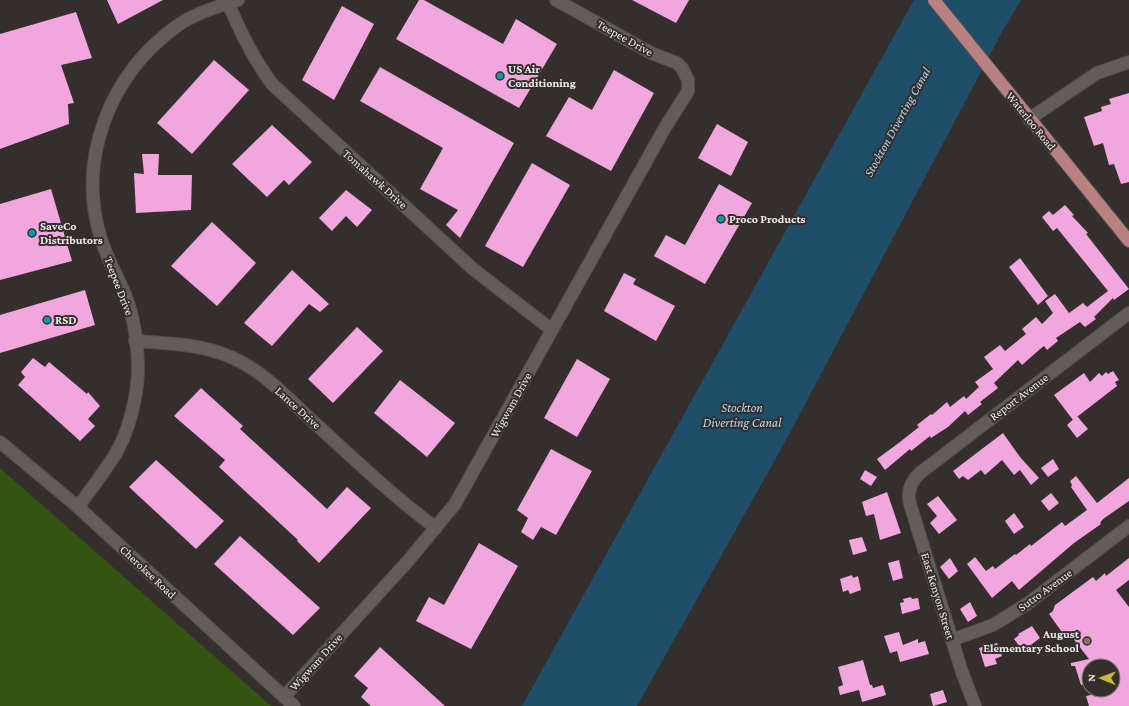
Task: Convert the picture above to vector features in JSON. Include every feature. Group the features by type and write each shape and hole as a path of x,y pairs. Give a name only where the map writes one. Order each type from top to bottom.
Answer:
{"main road":[{"name":"Waterloo Road","path":"934,0 1129,241"}],"street":[{"name":"Teepee Drive","path":"556,0 651,53 677,63 682,68 688,80"},
{"name":"Teepee Drive","path":"78,507 117,451 130,418 136,391 138,370 129,305 101,238 94,207 93,178 96,152 101,129 112,100 127,75 141,57 177,26 206,11 233,2"},
{"name":"Tomahawk Drive","path":"233,2 247,46 255,61 272,84 472,269 552,330"},
{"path":"1029,119 1097,73 1129,62"},
{"name":"Wigwam Drive","path":"284,698 436,528 455,504 663,131 686,98 688,91 688,80"},
{"name":"Report Avenue","path":"911,484 920,474 1129,313"},
{"name":"Lance Drive","path":"135,341 184,344 211,350 261,374 411,510 436,528"},
{"name":"Cherokee Road","path":"0,442 78,507 294,706"},
{"name":"East Kenyon Street","path":"911,484 908,497 910,504 952,640 975,706"},
{"name":"Sutro Avenue","path":"952,640 993,626 1027,604 1129,526"}],"green space":[{"path":"0,468 271,706 0,706"}],"water":[{"name":"Stockton Diverting Canal","path":"914,0 1021,0 1002,32 785,442 637,706 522,706"}],"building":[{"path":"107,0 163,0 118,24"},
{"name":"US Air Conditioning","path":"419,0 424,0 503,44 516,19 557,44 519,108 396,39"},
{"path":"632,0 689,0 676,23"},
{"path":"342,6 374,24 334,100 302,80"},
{"path":"76,12 92,58 61,65 74,103 68,104 69,124 0,149 0,34"},
{"path":"214,60 249,90 192,154 157,123"},
{"path":"380,67 514,143 460,238 446,225 458,210 420,189 443,148 360,101"},
{"path":"614,70 654,93 611,171 546,136 569,97 592,110"},
{"path":"1129,93 1129,182 1121,184 1114,164 1109,165 1103,143 1094,146 1084,117 1102,111 1101,107 1111,104 1109,99"},
{"path":"717,124 748,142 731,176 698,158"},
{"path":"272,125 312,162 289,185 284,180 267,197 232,164"},
{"path":"142,154 159,154 158,175 192,175 191,210 136,213 134,173 144,174"},
{"path":"532,163 570,185 523,267 485,246"},
{"name":"Proco Products","path":"719,184 752,203 705,284 654,256 666,235 685,245"},
{"name":"SaveCo Distributors","path":"51,189 72,261 0,280 0,204"},
{"path":"346,190 372,210 357,227 346,216 332,231 319,218"},
{"path":"1065,205 1074,215 1072,216 1088,233 1086,234 1129,289 1114,300 1113,298 1094,317 1096,319 1085,327 1080,322 1056,338 1058,341 1047,350 1044,346 1022,365 1018,360 994,383 998,388 980,402 982,404 968,415 965,411 948,427 931,438 930,436 911,451 910,449 885,470 877,459 919,427 917,425 947,402 950,407 964,396 966,399 979,387 975,382 993,369 984,357 1000,345 1005,351 1026,334 1022,329 1036,317 1042,324 1053,313 1045,301 1055,294 1069,313 1083,303 1087,307 1108,291 1057,228 1053,231 1042,217 1049,211 1053,215"},
{"path":"212,222 256,263 217,306 171,266"},
{"path":"1020,258 1048,296 1038,305 1009,267"},
{"path":"292,270 329,304 320,312 309,304 272,346 244,323"},
{"path":"624,273 636,279 633,284 675,306 656,341 604,311"},
{"name":"RSD","path":"85,290 95,325 0,353 0,315"},
{"path":"357,327 383,351 333,403 308,379"},
{"path":"33,358 45,367 49,362 87,394 88,392 100,406 88,419 95,426 80,441 18,385 25,377 21,372"},
{"path":"577,359 610,379 577,437 544,418"},
{"path":"1113,371 1119,380 1115,382 1117,386 1073,420 1054,395 1084,373 1090,382 1099,373 1102,376 1106,372 1108,374"},
{"path":"400,380 455,423 427,457 374,413"},
{"path":"201,388 243,426 240,429 327,509 347,487 371,508 319,563 297,541 298,540 219,467 225,460 174,416"},
{"path":"1077,416 1088,429 1077,438 1067,425"},
{"path":"1003,433 1020,457 1039,478 1031,485 1020,470 1014,475 1002,460 985,475 981,470 968,480 963,476 959,479 953,471"},
{"path":"551,449 592,471 556,535 541,527 533,540 521,532 528,518 517,510"},
{"path":"1053,459 1059,469 1048,477 1041,468"},
{"path":"156,460 224,521 196,549 129,487"},
{"path":"865,470 877,477 871,486 860,479"},
{"path":"1076,476 1097,503 1129,478 1129,501 1103,519 1100,523 1101,524 1074,543 1019,590 1012,581 992,598 967,564 975,557 986,571 993,566 995,569 1030,544 1031,546 1062,522 1065,526 1087,510 1071,487 1072,485 1070,481"},
{"path":"887,492 901,533 880,540 874,514 866,516 862,502"},
{"path":"1051,493 1059,503 1049,511 1041,501"},
{"path":"938,496 957,520 939,534 930,523 937,516 927,504"},
{"path":"1014,513 1024,527 1014,534 1005,521"},
{"path":"240,536 320,608 293,635 214,564"},
{"path":"862,537 867,551 853,555 849,540"},
{"path":"479,543 518,566 471,649 416,621 429,597 444,605"},
{"path":"950,558 958,571 949,579 940,567"},
{"path":"1129,558 1129,580 1116,590 1129,607 1129,706 1089,706 1087,698 1121,698 1121,658 1088,658 1068,632 1064,635 1049,614 1053,611 1055,605 1093,577 1096,581 1105,573 1106,576"},
{"path":"899,560 903,578 893,581 888,563"},
{"path":"852,575 853,578 858,576 861,590 850,594 848,590 843,592 840,579"},
{"path":"911,597 912,599 918,598 920,609 902,614 900,603 904,602 903,599"},
{"path":"970,602 977,616 968,622 960,609"},
{"path":"1032,626 1040,638 1023,651 1014,639 1019,635 1018,634"},
{"path":"899,632 903,645 918,639 918,643 925,641 929,654 900,662 897,651 890,653 884,636"},
{"path":"997,643 1002,656 995,659 997,664 985,667 979,648"},
{"path":"380,647 445,706 371,706 361,697 368,688 354,676"},
{"path":"863,660 870,685 872,685 873,688 883,685 886,695 862,702 859,690 840,695 838,687 843,685 838,667"},
{"path":"1081,661 1081,685 1075,666 1071,666 1071,663"},
{"path":"943,690 947,702 933,706 930,694"}],"place":[{"name":"US Air Conditioning","path":"500,76"},
{"name":"Proco Products","path":"721,219"},
{"name":"SaveCo Distributors","path":"32,233"},
{"name":"RSD","path":"47,320"},
{"name":"August Elementary School","path":"1087,641"}]}
